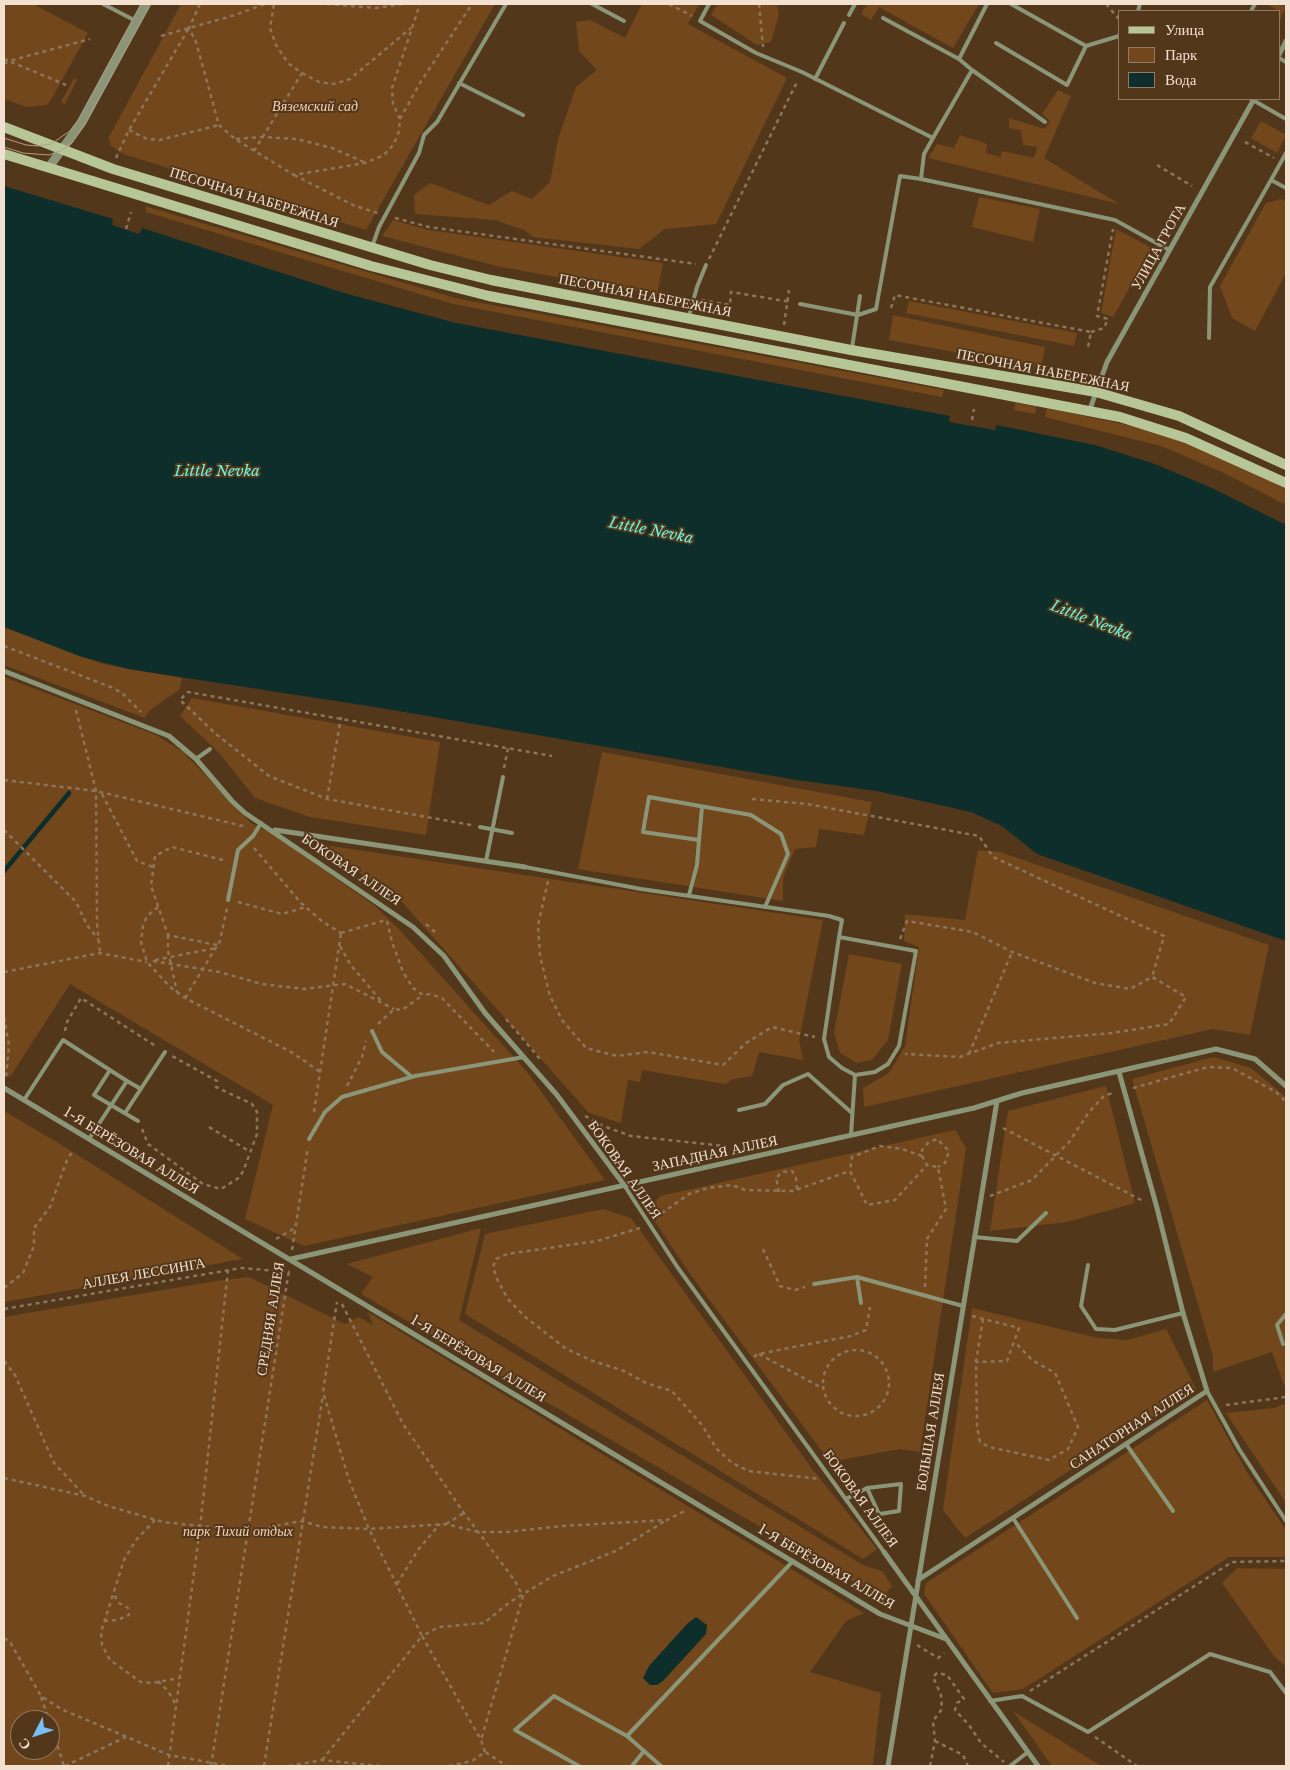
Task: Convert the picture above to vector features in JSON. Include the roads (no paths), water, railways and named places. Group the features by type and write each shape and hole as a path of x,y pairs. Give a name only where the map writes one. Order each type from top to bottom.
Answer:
{"main road":[{"name":"ПЕСОЧНАЯ НАБЕРЕЖНАЯ","path":"4,127 113,169 371,249 491,280 852,350 1096,392 1179,416 1285,461"},
{"name":"ПЕСОЧНАЯ НАБЕРЕЖНАЯ","path":"4,154 371,266 489,296 864,369 1090,409 1150,425 1186,438 1286,483"}],"street":[{"path":"49,168 82,122 146,4"},
{"path":"1280,54 1286,41"},
{"name":"УЛИЦА ГРОТА","path":"1090,409 1107,362 1252,100"},
{"name":"БОКОВАЯ АЛЛЕЯ","path":"4,671 153,728 182,745 245,813 413,926 444,956 485,1013 558,1095 624,1185"},
{"path":"272,830 525,867"},
{"name":"ЗАПАДНАЯ АЛЛЕЯ","path":"291,1259 851,1135 1216,1049 1254,1059 1286,1086"},
{"name":"САНАТОРНАЯ АЛЛЕЯ","path":"918,1580 1207,1391 1183,1313 1157,1208 1119,1072"},
{"name":"1-Я БЕРЁЗОВАЯ АЛЛЕЯ","path":"4,1088 880,1614 910,1627 946,1638"},
{"name":"БОЛЬШАЯ АЛЛЕЯ","path":"888,1766 914,1594 918,1580 996,1101"},
{"name":"БОКОВАЯ АЛЛЕЯ","path":"884,1552 914,1594"},
{"path":"902,1577 918,1580"},
{"path":"914,1594 1038,1766"}],"lane":[{"path":"103,4 136,21"},
{"path":"371,249 374,238 419,153 424,135 437,122 506,4"},
{"path":"592,4 624,21"},
{"path":"709,4 700,21 756,53 763,54 802,72 933,138"},
{"path":"849,15 855,4"},
{"path":"959,59 987,4"},
{"path":"1012,4 1086,46 1118,36"},
{"path":"883,18 959,59 1045,122"},
{"path":"815,79 844,23"},
{"path":"996,43 1067,85 1086,46"},
{"path":"921,179 924,154 972,70"},
{"path":"459,83 523,115"},
{"path":"1255,100 1286,118"},
{"path":"1208,338 1210,287 1286,153"},
{"path":"800,304 858,314 876,308 900,176 1115,220 1170,250"},
{"path":"1271,180 1286,188"},
{"path":"688,318 706,265"},
{"path":"852,350 860,296"},
{"path":"196,759 210,749"},
{"path":"486,862 503,777"},
{"path":"699,840 643,832 649,798 751,815 781,834 788,854 765,907"},
{"path":"689,895 697,865 702,807"},
{"path":"228,900 238,850 262,823"},
{"path":"480,827 512,833"},
{"path":"525,867 828,916 842,920 824,1039 829,1056 842,1068 855,1075 874,1072 888,1064 899,1046 916,951 840,938"},
{"path":"372,1031 382,1052 412,1077"},
{"path":"24,1100 63,1040 140,1089"},
{"path":"125,1113 165,1052"},
{"path":"309,1139 325,1112 342,1097 412,1077 525,1057"},
{"path":"110,1070 94,1095 138,1121"},
{"path":"739,1110 765,1104 783,1085 808,1074 852,1112"},
{"path":"851,1135 855,1075"},
{"path":"89,1140 128,1081"},
{"name":"БОКОВАЯ АЛЛЕЯ","path":"624,1185 648,1224 884,1552"},
{"path":"974,1237 1017,1241 1046,1213"},
{"path":"1088,1266 1081,1306 1096,1329 1115,1330 1183,1313"},
{"path":"857,1277 861,1303"},
{"path":"814,1284 857,1277 963,1306"},
{"path":"1283,1344 1276,1325 1286,1314"},
{"path":"1207,1391 1259,1481 1286,1521"},
{"path":"1126,1444 1173,1511"},
{"path":"846,1500 867,1488 900,1484 899,1511 879,1514 867,1488"},
{"path":"1013,1518 1077,1618"},
{"path":"627,1736 793,1561"},
{"path":"990,1700 1022,1696 1088,1732 1210,1654 1270,1672 1286,1693"},
{"path":"579,1766 515,1730 554,1696 627,1736 661,1766"},
{"path":"632,1766 644,1751"},
{"path":"1009,1766 1028,1752"}],"water":[{"name":"Little Nevka","path":"4,186 113,219 112,225 139,234 142,228 344,293 456,323 950,416 949,421 995,430 996,425 1095,445 1155,464 1214,489 1286,525 1286,941 1037,854 1002,826 971,812 877,791 797,780 381,708 128,669 82,657 4,627"},
{"path":"696,1617 707,1625 706,1634 663,1681 657,1685 650,1685 643,1678 649,1666 687,1624"}],"waterway":[{"path":"4,871 69,793"}],"tram line":[{"path":"4,138 26,145 38,146 51,144 70,131 78,120 141,4"},
{"path":"4,147 23,153 49,155 60,151 72,143 85,124 151,4"}],"park label":[{"name":"Вяземский сад","path":"315,107"},
{"name":"парк Тихий отдых","path":"238,1532"}]}
